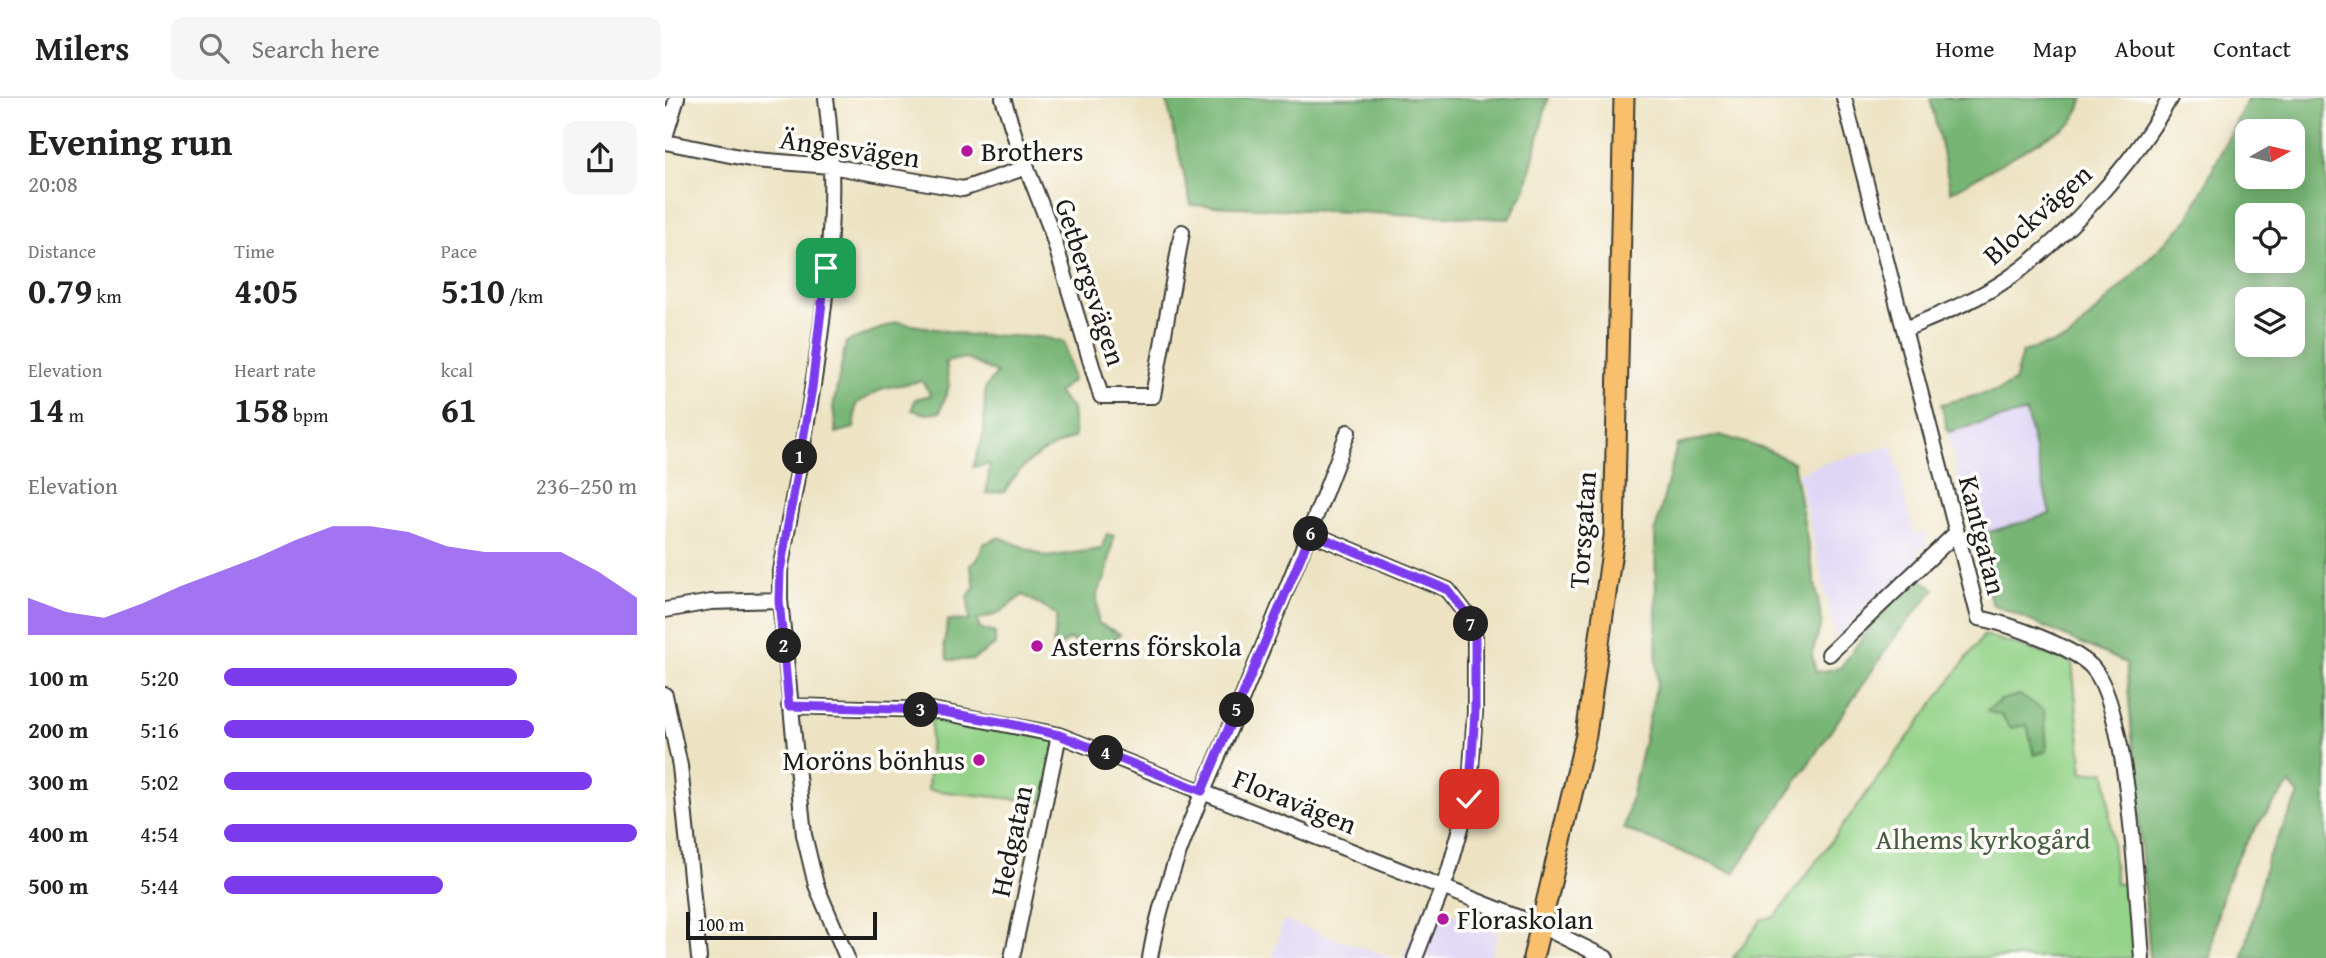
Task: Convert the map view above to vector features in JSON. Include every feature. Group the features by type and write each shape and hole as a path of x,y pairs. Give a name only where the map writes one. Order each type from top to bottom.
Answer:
{"main road":[{"name":"Torsgatan","path":"1533,958 1543,927 1587,735 1614,537 1624,98"}],"street":[{"path":"665,140 677,98"},
{"path":"826,98 833,206 812,388 780,571 779,600 804,835 817,885 847,958"},
{"name":"Getbergsvägen","path":"1003,98 1088,342 1101,397 1153,396 1182,232"},
{"name":"Kantgatan","path":"1844,98 1979,618 2001,622 2053,644 2091,667 2114,713 2123,761 2142,958"},
{"name":"Blockvägen","path":"1905,330 2006,280 2056,238 2150,135 2170,98"},
{"name":"Ängesvägen","path":"665,140 755,160 831,166 963,189 1027,167"},
{"path":"1150,958 1156,919 1202,791 1311,533 1348,432"},
{"path":"1829,654 1957,531"},
{"path":"1311,533 1448,590 1469,617 1475,637 1475,712 1469,799 1443,887 1415,958"},
{"path":"665,610 711,603 779,600"},
{"path":"665,695 680,766 699,958"},
{"name":"Floravägen","path":"789,706 932,710 1059,735 1543,927 1606,958"},
{"name":"Hedgatan","path":"1012,958 1059,735"}],"shaded area":[{"path":"2026,411 2050,515 1972,537 1948,432"},
{"path":"1893,446 1914,534 1926,532 1928,546 1917,548 1920,561 1836,638 1798,473 1824,463"},
{"name":"Floraskolan","path":"1426,902 1499,933 1490,958 1402,958"},
{"name":"Floraskolan","path":"1283,920 1392,958 1273,958"}],"green space":[{"path":"1166,98 1548,98 1526,188 1509,219 1191,205"},
{"path":"1930,98 2084,98 2072,123 1951,192"},
{"path":"2248,98 2326,98 2326,958 2243,958 2267,859 2299,795 2290,784 2258,825 2234,864 2219,907 2211,958 2150,958 2126,663 1992,604 1972,537 2050,514 2026,412 1948,432 1941,404 1999,390 2014,382 2022,352 2068,339 2187,221 2235,124 2235,189 2305,189 2305,119 2238,119"},
{"path":"897,322 968,335 1042,337 1064,342 1073,380 1057,393 1072,408 1075,437 1026,464 1005,491 986,494 990,464 973,467 984,433 985,388 997,373 965,358 946,362 949,386 940,412 927,414 912,410 915,399 931,395 922,381 884,388 856,404 854,428 836,433 833,407 846,342"},
{"path":"1720,435 1765,449 1793,462 1822,622 1812,654 1816,672 1840,668 1876,619 1917,577 1935,589 1897,634 1734,873 1624,829 1657,683 1655,532 1677,445"},
{"path":"1107,534 1114,536 1106,577 1097,593 1098,623 1120,634 1100,652 1069,639 1060,646 1053,645 1057,615 1023,595 997,614 977,620 979,628 995,633 995,645 972,660 948,660 944,644 948,620 969,621 968,597 975,586 970,565 978,559 983,544 1000,537 1046,557 1101,549"},
{"name":"Alhems kyrkogård","path":"1984,635 2072,662 2083,773 2106,771 2116,884 2131,883 2136,958 1733,958 1762,919 1775,917"},
{"path":"2019,695 2044,710 2047,751 2034,755 2027,725 2011,728 2001,715 1986,711 2001,700"},
{"path":"932,710 1059,735 1044,802 928,790"}],"place":[{"name":"Brothers","path":"967,151"},
{"name":"Asterns förskola","path":"1037,646"},
{"name":"Moröns bönhus","path":"979,760"},
{"name":"Floraskolan","path":"1443,919"}],"route":[{"path":"826,268 812,388 780,571 779,600 789,706 932,710 1006,723 1059,735 1202,791 1311,533 1448,590 1469,617 1475,637 1475,712 1469,799"}]}
